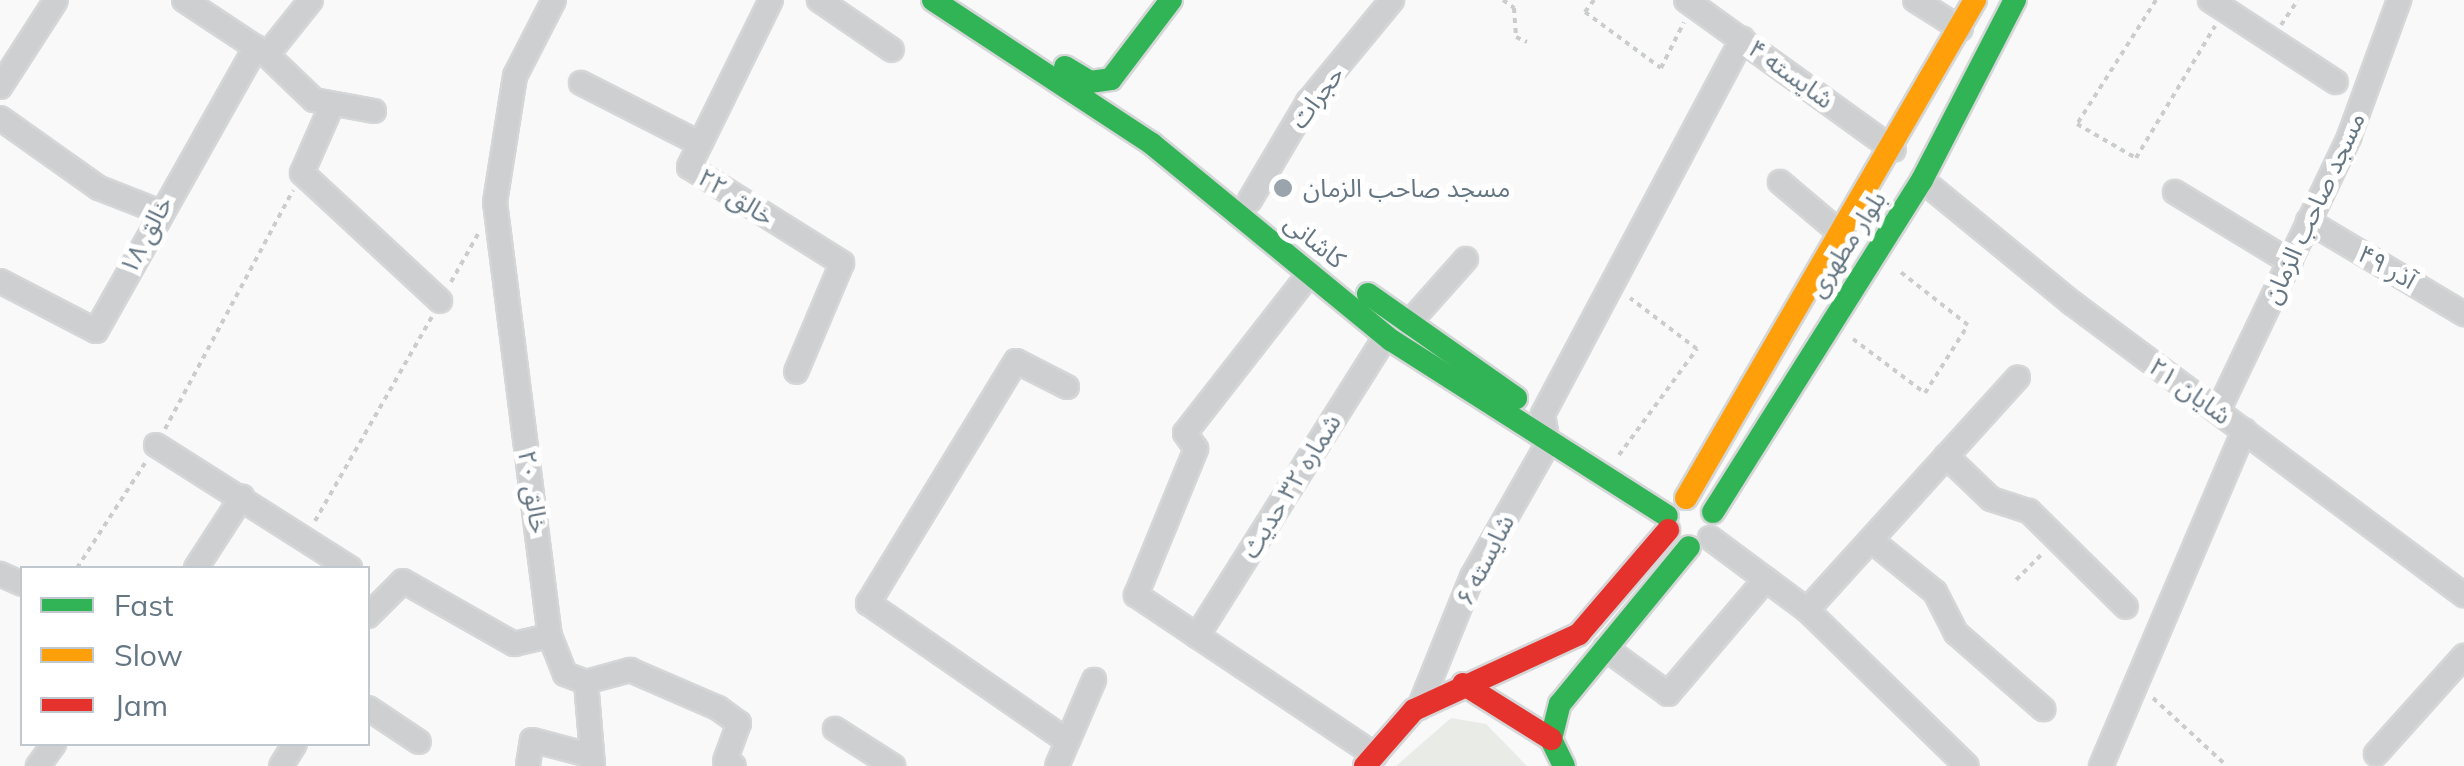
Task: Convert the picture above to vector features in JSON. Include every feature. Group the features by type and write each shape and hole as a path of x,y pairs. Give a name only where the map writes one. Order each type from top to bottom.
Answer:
{"street":[{"path":"0,87 56,0"},
{"path":"184,0 262,51 331,107 374,111"},
{"name":"خالق ۱۸","path":"0,281 96,331 158,211 262,51 312,0"},
{"name":"خالق ۲۰","path":"554,0 515,76 496,202 550,636 565,674 586,682"},
{"name":"خالق ۲۲","path":"771,0 689,167 842,263 796,372"},
{"path":"818,0 892,50"},
{"name":"کاشانی","path":"933,0 1152,144 1386,336 1548,443 1676,511"},
{"name":"کاشانی","path":"957,0 1120,102 1408,324 1616,459 1676,511"},
{"path":"1057,78 1090,82 1111,79 1138,52 1171,0"},
{"path":"1152,144 1120,102 1187,0"},
{"name":"حجرات","path":"1250,200 1308,102 1392,0"},
{"path":"1915,0 1962,30"},
{"name":"بلوار مطهری","path":"1370,761 1419,708 1463,684 1579,634 1676,511 1840,232 1894,150 1976,0"},
{"name":"بلوار مطهری","path":"1714,512 1874,250 1922,180 2015,0"},
{"name":"مسجد صاحب الزمان","path":"2218,411 2308,221 2398,0"},
{"name":"شایسته ۴","path":"1689,2 1894,150"},
{"path":"2218,5 2336,82"},
{"path":"1548,443 1544,414 1742,39"},
{"path":"582,82 699,143"},
{"path":"331,107 302,173 440,301"},
{"path":"0,118 99,188 158,211"},
{"name":"شایان ۲۱","path":"1922,180 2218,411 2464,595"},
{"path":"1780,182 1840,232"},
{"path":"2174,192 2290,262"},
{"name":"آذر ۴۹","path":"2308,221 2464,314"},
{"path":"1408,324 1466,259"},
{"path":"1310,273 1185,433 1196,449 1136,595 1370,761"},
{"name":"شماره ۳۲ حدیث","path":"1197,636 1386,336"},
{"path":"1067,386 1016,361 868,603 1067,741"},
{"path":"1808,610 2018,377"},
{"path":"2101,766 2244,430"},
{"name":"شایسته ۶","path":"1419,708 1472,577 1548,443"},
{"path":"156,445 308,534 348,566"},
{"path":"1946,456 1991,500 2029,511 2054,540 2126,607"},
{"path":"197,566 242,497"},
{"path":"1558,754 1560,704 1700,542 1714,512 1676,511"},
{"path":"1676,511 1700,542 1766,578 1808,610 1967,766"},
{"path":"1872,541 1935,592 1956,633 2043,709"},
{"path":"1605,648 1668,694 1766,578"},
{"path":"374,588 403,581 514,644 550,636"},
{"path":"2376,754 2464,656"},
{"path":"528,764 532,740 593,761 586,682 630,670 718,708 739,723 725,761 734,766"},
{"path":"1057,766 1094,680"},
{"path":"1463,684 1558,754 1584,766"},
{"path":"370,709 419,742"},
{"path":"835,728 892,766"}],"path":[{"path":"1503,0 1514,8 1516,37 1527,42"},
{"path":"1594,0 1584,12 1661,68 1689,2"},
{"path":"2156,0 2077,124 2136,158 2218,5"},
{"path":"2270,39 2298,0"},
{"path":"78,566 156,445 302,173"},
{"path":"308,534 496,202"},
{"path":"1829,322 1925,393 1968,326 1874,250"},
{"path":"1610,284 1697,349 1616,459"},
{"path":"2016,580 2054,540"},
{"path":"2137,683 2227,766"}],"shaded area":[{"path":"1451,718 1486,724 1527,766 1396,766"}],"traffic: fast":[{"path":"933,0 1152,144 1391,340 1667,516"},
{"path":"1065,67 1090,82 1111,79 1171,0"},
{"path":"1713,512 1922,180 2015,0"},
{"path":"1368,294 1516,398"},
{"path":"1564,766 1551,739 1560,704 1689,547"}],"traffic: slow":[{"path":"1686,498 1975,0"}],"traffic: jam":[{"path":"1365,766 1414,710 1579,634 1668,530"},
{"path":"1463,684 1551,739"}],"place":[{"name":"مسجد صاحب الزمان","path":"1283,188"}]}
